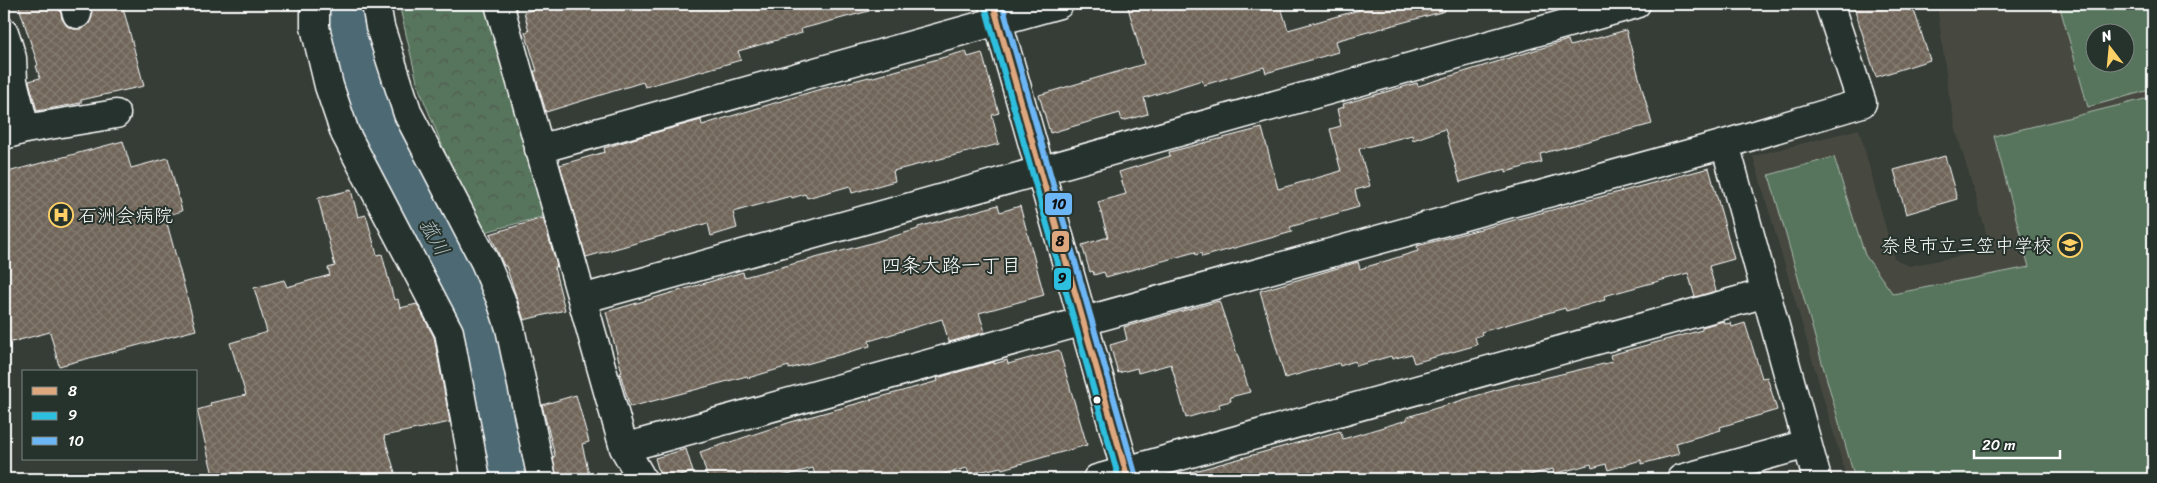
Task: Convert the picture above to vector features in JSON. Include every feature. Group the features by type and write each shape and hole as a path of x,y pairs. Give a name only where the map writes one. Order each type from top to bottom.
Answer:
{"street":[{"path":"315,4 315,27 329,86 345,133 449,332 476,479"},
{"path":"376,4 380,27 408,114 485,262 504,309 510,328 542,479"},
{"path":"500,4 624,448 642,479"},
{"path":"540,149 996,12 1059,4"},
{"path":"582,299 1636,4"},
{"path":"624,448 1725,144 1862,103 1829,4"},
{"path":"996,12 1127,475"},
{"path":"4,32 12,58 14,132 116,114"},
{"path":"1725,144 1817,479"},
{"path":"1097,479 1127,475 1766,293"},
{"path":"1681,479 1807,444"}],"shaded area":[{"name":"奈良市立三笠中学校","path":"1937,4 2153,4 2153,479 1847,479 1753,156 1859,129 1894,258 1909,266 1986,251 1988,239 1957,134 1948,89"}],"green space":[{"path":"399,4 487,4 545,216 485,232 449,162 418,86"},
{"path":"2059,4 2153,4 2153,89 2088,107"},
{"name":"奈良市立三笠中学校","path":"2153,97 2153,479 1855,479 1769,175 1834,157 1865,255 1893,294 2029,267 1994,136"}],"building":[{"path":"18,4 59,4 62,19 67,26 74,29 82,29 89,24 92,17 90,4 122,4 144,86 81,100 81,103 37,111 29,81 40,78 36,66 38,65"},
{"path":"552,4 868,4 869,11 801,29 802,33 738,51 741,60 645,87 643,82 546,112 534,71 537,71 525,32 529,31 524,12"},
{"path":"1127,4 1280,4 1288,30 1359,10 1357,4 1444,4 1445,11 1335,41 1338,52 1266,73 1264,67 1204,85 1202,80 1144,98 1148,114 1122,121 1120,113 1050,133 1039,95 1144,64"},
{"path":"1853,4 1912,4 1930,60 1876,77"},
{"path":"1626,30 1652,124 1540,154 1542,162 1506,172 1506,169 1460,182 1445,129 1413,140 1412,135 1359,149 1370,186 1355,190 1359,207 1290,227 1292,232 1202,257 1201,253 1196,255 1195,252 1106,277 1104,272 1094,275 1093,271 1090,272 1082,245 1108,237 1098,202 1126,194 1119,172 1170,156 1169,152 1262,128 1278,189 1341,171 1330,129 1341,126 1337,109 1344,107 1343,104 1417,83 1418,86 1568,40 1570,46"},
{"path":"966,51 968,57 982,53 999,113 992,115 999,144 893,171 895,181 852,193 850,186 807,198 805,194 792,198 791,196 733,212 737,228 711,236 708,223 586,257 560,165 605,152 604,148 640,137 701,120 702,125 814,91 870,78"},
{"path":"123,141 131,168 168,158 182,211 165,216 196,330 59,366 50,332 4,344 4,173"},
{"path":"1945,156 1957,199 1906,214 1894,170"},
{"path":"1709,168 1734,259 1709,266 1716,291 1695,297 1688,273 1604,296 1605,300 1566,311 1565,308 1481,332 1482,335 1475,337 1477,345 1414,363 1411,354 1392,359 1391,356 1356,366 1355,361 1340,366 1339,363 1285,378 1260,291 1358,262 1360,269 1418,251 1417,246"},
{"path":"351,190 358,217 366,215 377,255 382,254 394,300 398,299 400,308 417,304 434,337 450,422 384,436 397,479 214,479 198,410 211,406 210,403 246,395 230,343 267,332 254,288 284,280 287,287 330,275 328,268 335,266 318,198"},
{"path":"998,205 1000,212 1020,206 1044,295 979,313 985,332 949,342 942,319 869,341 870,346 789,369 789,366 630,407 606,312 743,272 744,277 868,244 918,229 918,227"},
{"path":"543,218 557,266 554,267 565,310 524,320 506,266 504,266 490,234"},
{"path":"1219,301 1250,392 1230,397 1231,401 1219,404 1220,408 1186,418 1171,364 1138,373 1137,368 1118,373 1110,345 1127,340 1124,327"},
{"path":"1724,321 1725,324 1731,323 1732,327 1745,323 1762,378 1767,377 1777,410 1720,427 1721,430 1676,443 1679,454 1641,464 1641,460 1608,470 1606,464 1592,468 1591,464 1554,474 1553,469 1514,479 1192,479 1191,472 1340,431 1343,439 1502,388 1612,362 1610,355 1702,330 1702,327"},
{"path":"1059,350 1087,445 1002,469 1001,467 969,474 967,468 925,479 816,479 813,468 773,479 708,479 700,452 791,422 938,381 937,378 994,362 994,364 1007,360 1008,364"},
{"path":"576,395 589,442 582,444 590,479 557,479 553,457 555,456 542,405"},
{"path":"686,449 693,472 661,479 655,458"}],"waterway":[{"name":"菰川","path":"339,4 343,37 350,68 373,127 387,156 435,241 458,277 473,311 480,334 490,383 504,479"}],"transit line":[{"name":"8","path":"993,4 1128,479"},
{"name":"10","path":"1002,4 1136,477"},
{"name":"9","path":"985,6 1119,479"}],"place":[{"name":"石洲会病院","path":"61,215"},
{"name":"奈良市立三笠中学校","path":"2070,245"}],"district":[{"name":"四条大路一丁目","path":"951,265"}]}
